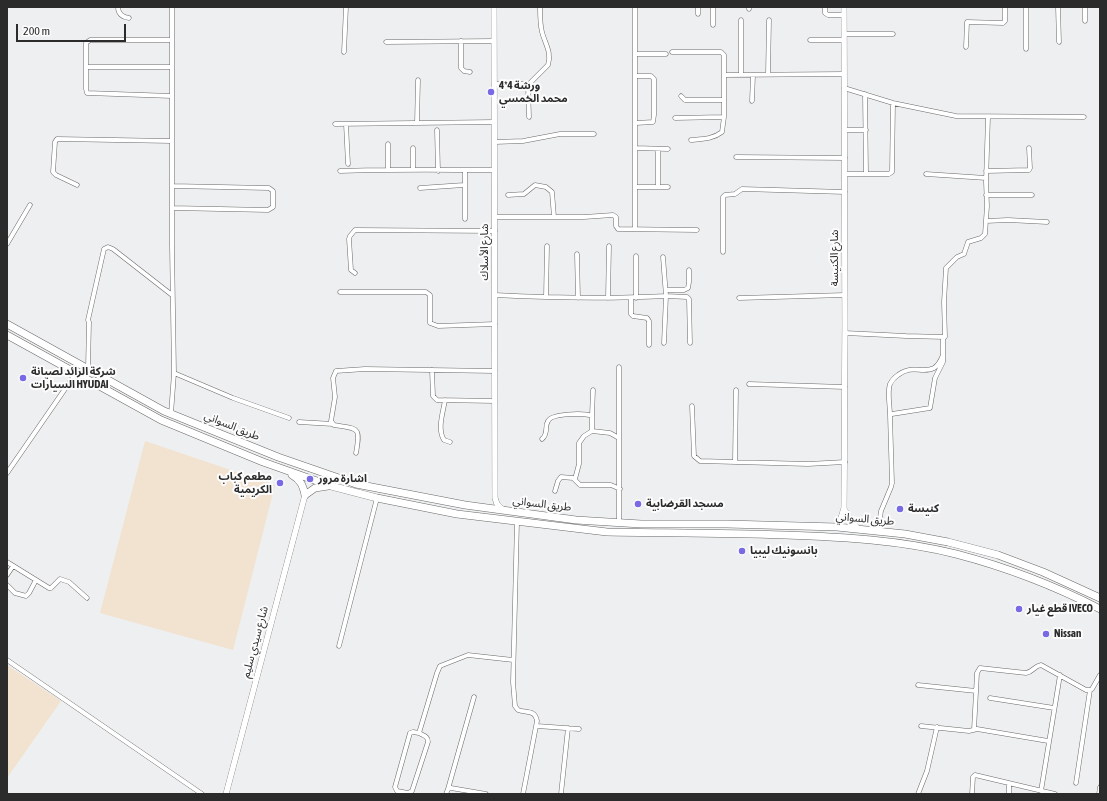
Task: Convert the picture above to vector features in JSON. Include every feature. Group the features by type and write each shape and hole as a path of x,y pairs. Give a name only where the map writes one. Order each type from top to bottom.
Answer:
{"highway":[{"name":"طريق السواني","path":"7,324 171,414 345,481 405,494 486,508 576,520 671,525 727,524 837,527 926,537 998,555 1042,572 1100,598"},
{"name":"طريق السواني","path":"7,335 170,424 284,470 331,486 377,498 457,514 607,532 842,537 915,546 956,554 1001,568 1050,586 1100,609"},
{"path":"123,399 129,398 131,392"},
{"path":"142,410 143,405 148,401"},
{"path":"284,470 299,480 303,486 305,495 315,488 331,486"}],"main road":[{"name":"شارع الأسلاك","path":"494,7 495,498"},
{"name":"شارع الكنيسة","path":"837,527 844,508 845,462 844,7"},
{"name":"شارع سيدي سليم","path":"226,794 305,495"},
{"path":"486,508 495,498 498,505 503,510"},
{"path":"844,508 858,529"}],"street":[{"path":"118,7 120,14 123,17 129,18"},
{"path":"171,414 174,373 172,295 172,7"},
{"path":"344,52 346,7"},
{"path":"494,84 529,84 548,66 547,44 542,33 540,7"},
{"path":"635,7 636,228"},
{"path":"698,7 698,14"},
{"path":"713,7 713,25"},
{"path":"825,7 825,13 828,15 844,15"},
{"path":"966,47 967,22 1003,23 1005,21 1005,7"},
{"path":"1026,7 1026,49"},
{"path":"1058,7 1059,42"},
{"path":"1085,7 1085,21"},
{"path":"741,20 741,75"},
{"path":"768,74 769,20"},
{"path":"810,40 893,34"},
{"path":"172,40 88,40 86,42 86,92 88,94 172,96"},
{"path":"386,42 494,40"},
{"path":"460,41 461,68 464,71 470,72"},
{"path":"672,52 721,52 724,55 724,117 722,132 706,139 691,140"},
{"path":"635,54 666,54"},
{"path":"86,67 172,67"},
{"path":"724,75 844,74"},
{"path":"752,100 753,75"},
{"path":"635,76 651,76 654,79 653,122 636,123"},
{"path":"417,123 418,80"},
{"path":"529,84 529,117"},
{"path":"844,88 893,103 956,116 1084,117"},
{"path":"865,94 866,173"},
{"path":"681,96 685,100 724,100"},
{"path":"845,174 889,174 892,172 893,103"},
{"path":"675,118 724,117"},
{"path":"890,415 930,408 935,378 943,362 944,355 943,338 946,335 944,302 946,268 957,257 964,254 968,242 983,237 985,234 988,117"},
{"path":"335,124 494,122"},
{"path":"346,124 348,164"},
{"path":"437,130 438,171"},
{"path":"845,130 866,130"},
{"path":"495,142 524,142 560,134 594,134"},
{"path":"77,185 56,175 53,172 55,142 57,139 172,141"},
{"path":"388,144 388,169"},
{"path":"413,148 413,170"},
{"path":"636,148 668,149"},
{"path":"986,171 1029,170 1029,148"},
{"path":"658,149 658,187"},
{"path":"736,157 845,158"},
{"path":"340,171 388,169 438,171 494,170"},
{"path":"465,170 465,219"},
{"path":"926,174 986,178"},
{"path":"508,195 524,194 535,185 546,187 552,192 554,217"},
{"path":"172,186 269,188 273,191 273,207 268,210 172,208"},
{"path":"420,188 464,186"},
{"path":"636,187 668,187"},
{"path":"723,252 723,197 725,195 736,194 742,189 845,192"},
{"path":"986,195 1032,195"},
{"path":"7,244 30,205"},
{"path":"495,217 584,217 613,215 616,217 616,226 618,228 697,230"},
{"path":"986,221 1008,220 1047,222"},
{"path":"355,273 351,270 349,239 355,230 495,231"},
{"path":"546,297 547,246"},
{"path":"608,298 609,246"},
{"path":"88,368 88,320 104,249 108,247 113,249 172,295"},
{"path":"577,254 578,298"},
{"path":"636,256 636,298"},
{"path":"663,257 666,290 664,343"},
{"path":"666,290 684,290 688,288 690,282 689,270"},
{"path":"340,292 426,292 430,295 430,323 432,325 495,324"},
{"path":"495,295 578,298 636,298 666,296 687,298 689,299 690,342"},
{"path":"739,298 845,295"},
{"path":"631,298 631,314 647,318 649,320 649,345"},
{"path":"845,333 943,338"},
{"path":"878,531 881,511 892,483 889,386 892,379 904,370 931,369 938,365 944,355"},
{"path":"619,367 619,523"},
{"path":"432,370 433,396 437,400 495,401"},
{"path":"333,424 331,418 335,389 333,378 336,371 495,371"},
{"path":"7,473 76,373"},
{"path":"174,373 233,398 289,418"},
{"path":"749,384 845,387"},
{"path":"592,431 593,390"},
{"path":"735,462 736,390"},
{"path":"445,400 440,429 441,436 444,440 450,442"},
{"path":"692,406 694,456 700,461 808,464 845,462"},
{"path":"542,439 546,434 547,422 553,417 587,414 592,416"},
{"path":"299,422 333,424 352,427 356,430 359,437 356,453"},
{"path":"575,479 579,464 579,443 584,436 592,431 610,433 619,438"},
{"path":"555,491 559,478 561,477 573,478 580,485 612,485 620,489"},
{"path":"339,646 377,498"},
{"path":"517,522 513,660 514,706 518,710 536,714 537,721 523,794"},
{"path":"7,562 49,588 52,588 57,581 63,580 69,582 87,598"},
{"path":"7,575 13,566"},
{"path":"7,585 15,593 26,596 36,580"},
{"path":"419,733 440,666 468,655 513,660"},
{"path":"7,660 202,794"},
{"path":"974,730 976,691 978,671 980,668 1026,673 1031,672 1037,666 1041,665 1086,690 1090,690"},
{"path":"1041,791 1060,675"},
{"path":"1076,783 1090,690 1100,675"},
{"path":"918,685 976,691"},
{"path":"446,794 474,697"},
{"path":"990,698 1054,708"},
{"path":"537,726 579,729"},
{"path":"922,726 969,731 974,730 1048,741"},
{"path":"918,794 927,771 937,727"},
{"path":"561,794 568,728"},
{"path":"410,733 419,733 426,737 428,742 412,792 408,793 397,791 395,787 410,733"},
{"path":"972,794 973,777 975,775 1055,794"},
{"path":"1009,784 1009,794"},
{"path":"1099,794 1100,788"},
{"path":"448,789 486,794"}],"shaded area":[{"path":"145,441 275,485 233,650 100,613"},
{"path":"7,665 61,701 7,778"}],"place":[{"name":"4*4 ورشة محمد الخمسي","path":"491,92"},
{"name":"شركة الرائد لصيانة السيارات HYUDAI","path":"23,378"},
{"name":"اشارة مرور","path":"310,479"},
{"name":"مطعم كباب الكريمية","path":"280,483"},
{"name":"مسجد القرضابية","path":"638,504"},
{"name":"كنيسة","path":"900,509"},
{"name":"بانسونيك ليبيا","path":"742,551"},
{"name":"قطع غيار IVECO","path":"1019,609"},
{"name":"Nissan","path":"1046,634"}]}
